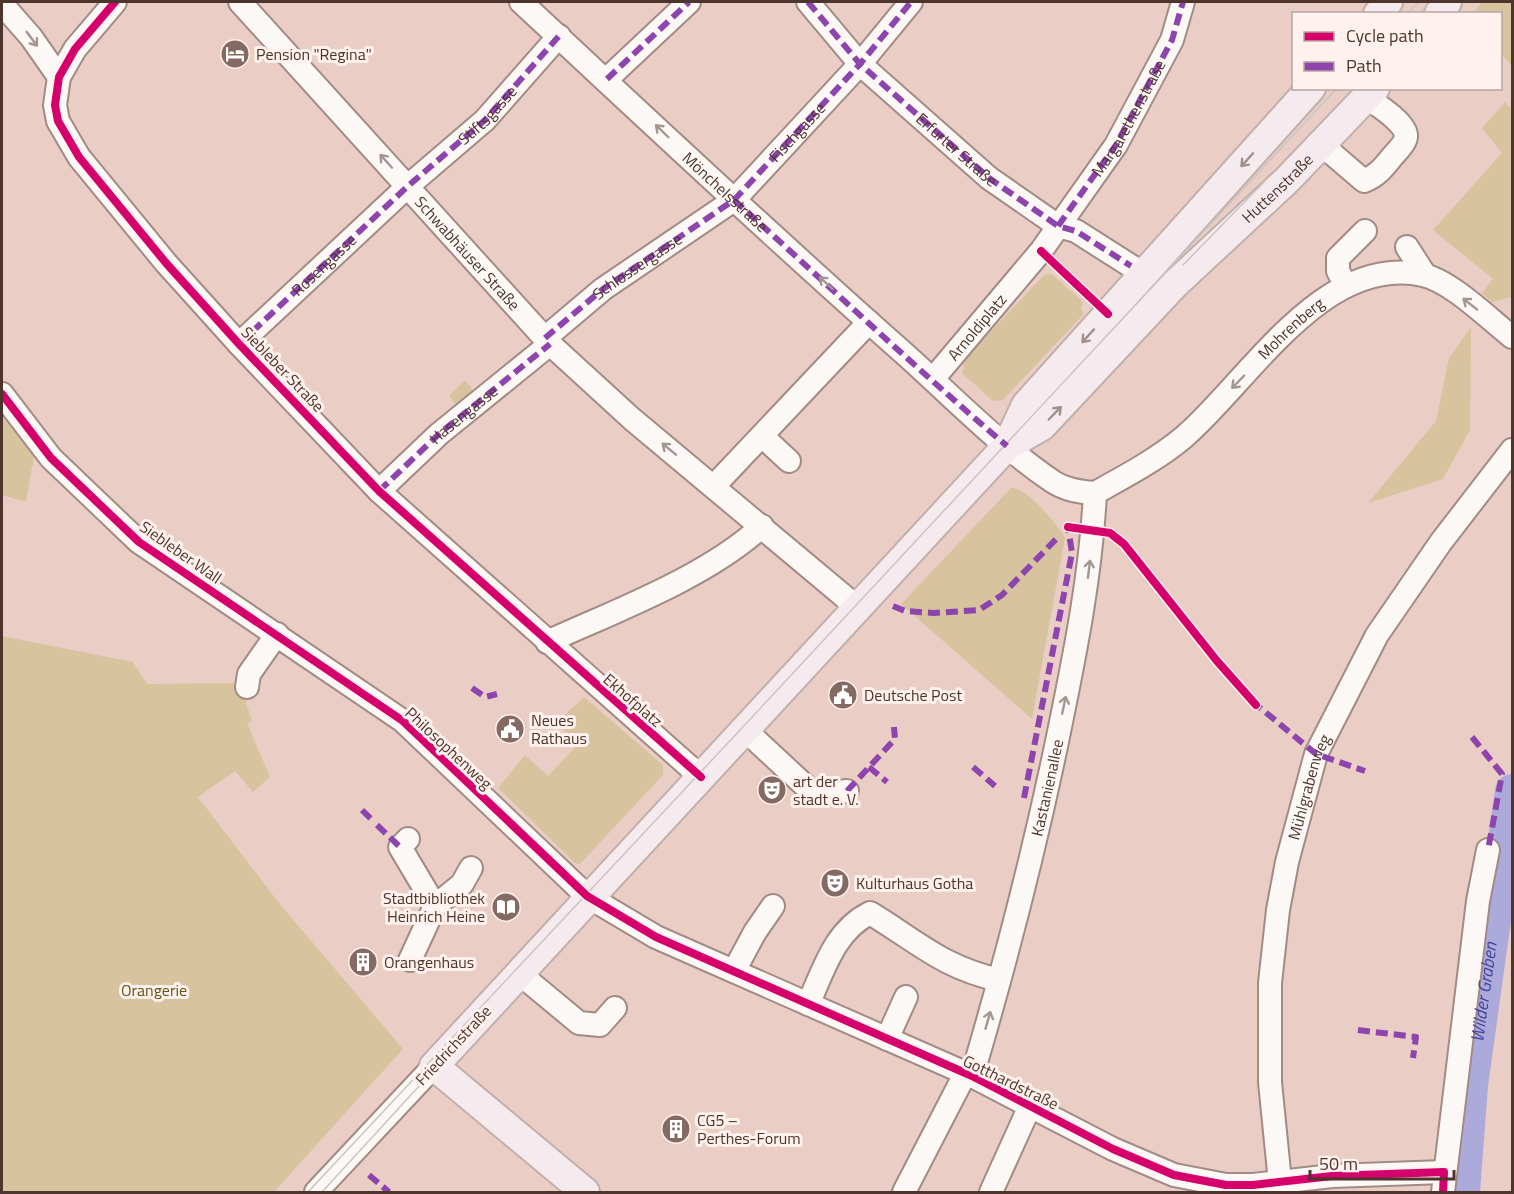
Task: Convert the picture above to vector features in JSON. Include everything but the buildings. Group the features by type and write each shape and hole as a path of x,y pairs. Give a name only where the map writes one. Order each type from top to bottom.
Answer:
{"main road":[{"path":"590,898 745,729 851,602 1007,446 1026,405 1143,264 1309,90"},
{"name":"Huttenstraße","path":"1007,446 1042,426 1175,284 1219,246 1322,145 1371,93"},
{"name":"Friedrichstraße","path":"434,1066 590,898"},
{"path":"434,1066 585,1192"}],"street":[{"path":"2,4 31,37 59,77 75,50 115,2"},
{"name":"Schwabhäuser Straße","path":"240,2 548,341 632,418 714,486"},
{"name":"Mönchelsstraße","path":"521,2 607,79 734,200 933,379"},
{"path":"607,79 689,2"},
{"name":"Erfurter Straße","path":"808,2 860,64 988,177 1058,226 1076,231 1143,264"},
{"name":"Fischgasse","path":"734,200 860,64 910,2"},
{"name":"Margarethenstraße","path":"1058,226 1116,145 1172,40 1183,2"},
{"name":"Stiftsgasse","path":"408,186 485,120 559,36"},
{"name":"Siebleber Straße","path":"59,77 55,105 58,121 79,157 166,263 239,344 380,490 547,642"},
{"path":"1322,145 1364,181 1380,172 1406,138 1405,132 1394,117 1371,93"},
{"name":"Rosengasse","path":"239,344 408,186"},
{"name":"Schlossergasse","path":"548,341 603,289 734,200"},
{"name":"Arnoldiplatz","path":"933,379 1041,251 1058,226"},
{"path":"1346,286 1338,271 1338,258 1365,231"},
{"path":"1407,247 1425,275"},
{"name":"Mohrenberg","path":"1095,493 1183,438 1289,329 1334,291 1373,274 1398,272 1425,275 1452,290 1512,337"},
{"path":"851,602 714,486 869,322"},
{"name":"Hasengasse","path":"380,490 440,434 548,341"},
{"path":"933,379 977,423 1053,482 1076,492 1095,493"},
{"name":"Siebleber Wall","path":"2,394 51,458 139,542 277,634"},
{"path":"762,436 789,461"},
{"name":"Mühlgrabenweg","path":"1281,1187 1270,1082 1270,983 1287,862 1316,754 1377,635 1441,542 1512,450"},
{"name":"Kastanienallee","path":"904,1192 968,1075 999,980 1044,803 1085,607 1093,539 1095,493"},
{"path":"547,642 680,581 747,540 762,526"},
{"path":"247,687 249,674 277,634"},
{"name":"Philosophenweg","path":"277,634 403,721 590,898"},
{"name":"Ekhofplatz","path":"547,642 701,777"},
{"path":"745,729 815,795 847,791"},
{"path":"408,839 400,847 435,906"},
{"path":"1444,1182 1478,901 1488,850"},
{"path":"410,960 435,906 462,884 471,868"},
{"name":"Gotthardstraße","path":"590,898 656,937 968,1075 1113,1149 1174,1175 1226,1185 1281,1187 1332,1176 1444,1182"},
{"path":"734,971 772,906"},
{"path":"808,1004 845,930 870,914 937,958 974,974 999,980"},
{"path":"520,974 579,1023 600,1025 615,1008"},
{"path":"887,1039 906,997"},
{"name":"Friedrichstraße","path":"316,1192 434,1066"},
{"path":"991,1192 1030,1106"}],"green space":[{"path":"1482,2 1512,2 1512,66 1502,55 1502,12 1474,12"},
{"path":"1505,102 1512,109 1512,297 1492,302 1482,293 1493,279 1433,230 1502,153 1482,128"},
{"path":"1052,274 1083,302 1081,308 1084,314 1003,400 993,401 962,373 964,367 962,362 1044,275"},
{"path":"1471,327 1470,430 1443,479 1368,503 1436,421 1449,358"},
{"path":"465,380 475,393 459,408 449,396"},
{"path":"2,416 34,456 26,502 2,495"},
{"path":"1011,488 1018,489 1033,500 1049,516 1065,538 1032,719 901,604"},
{"name":"Orangerie","path":"2,636 133,662 147,684 233,683 237,694 243,693 252,721 247,723 270,777 253,792 235,771 198,797 279,903 403,1049 274,1192 2,1192"},
{"path":"584,697 663,765 663,775 580,864 576,864 498,788 525,755 548,776 578,744 556,723"}],"waterway":[{"name":"Wilder Graben","path":"1463,1192 1471,1085 1512,791"}],"tram line":[{"path":"1409,12 1418,2"},
{"path":"1421,12 1430,2"},
{"path":"308,1192 1335,90"},
{"path":"1183,265 1265,181"},
{"path":"322,1192 431,1073"}],"marked path":[{"path":"607,79 689,2"},
{"path":"808,2 860,64 989,178 1058,226 1076,231 1131,266"},
{"path":"545,338 603,289 734,200 860,64 911,2"},
{"path":"1058,226 1116,145 1172,40 1183,2"},
{"path":"239,344 408,186 485,120 559,36"},
{"path":"734,200 1007,446"},
{"path":"379,491 439,434 550,344"},
{"path":"1024,798 1072,553 1068,527 1073,528"},
{"path":"893,606 905,611 934,613 979,610 1002,595 1059,536"},
{"path":"472,688 485,697 497,694"},
{"path":"1252,701 1316,754 1365,771"},
{"path":"847,791 895,739 894,727"},
{"path":"1472,737 1502,774 1488,850"},
{"path":"869,767 887,782"},
{"path":"973,767 995,786"},
{"path":"362,810 373,821"},
{"path":"377,825 400,847"},
{"path":"1358,1030 1416,1037 1413,1058"},
{"path":"369,1175 389,1192"}],"cycle path":[{"path":"115,2 75,49 59,77 55,105 58,121 79,157 166,263 239,344 379,491 701,777"},
{"path":"1041,251 1108,314"},
{"path":"2,394 51,458 139,542 403,721 587,896 656,937 972,1076 1113,1149 1174,1175 1226,1185 1253,1185 1332,1176 1444,1172 1443,1192"},
{"path":"1068,527 1110,533 1124,544 1217,661 1256,705"}],"place":[{"name":"Pension \"Regina\"","path":"235,54"},
{"name":"Deutsche Post","path":"843,695"},
{"name":"Neues Rathaus","path":"510,729"},
{"name":"art der stadt e. V.","path":"772,790"},
{"name":"Kulturhaus Gotha","path":"835,883"},
{"name":"Stadtbibliothek Heinrich Heine","path":"506,907"},
{"name":"Orangenhaus","path":"363,962"},
{"name":"CG5 – Perthes-Forum","path":"676,1129"}]}
